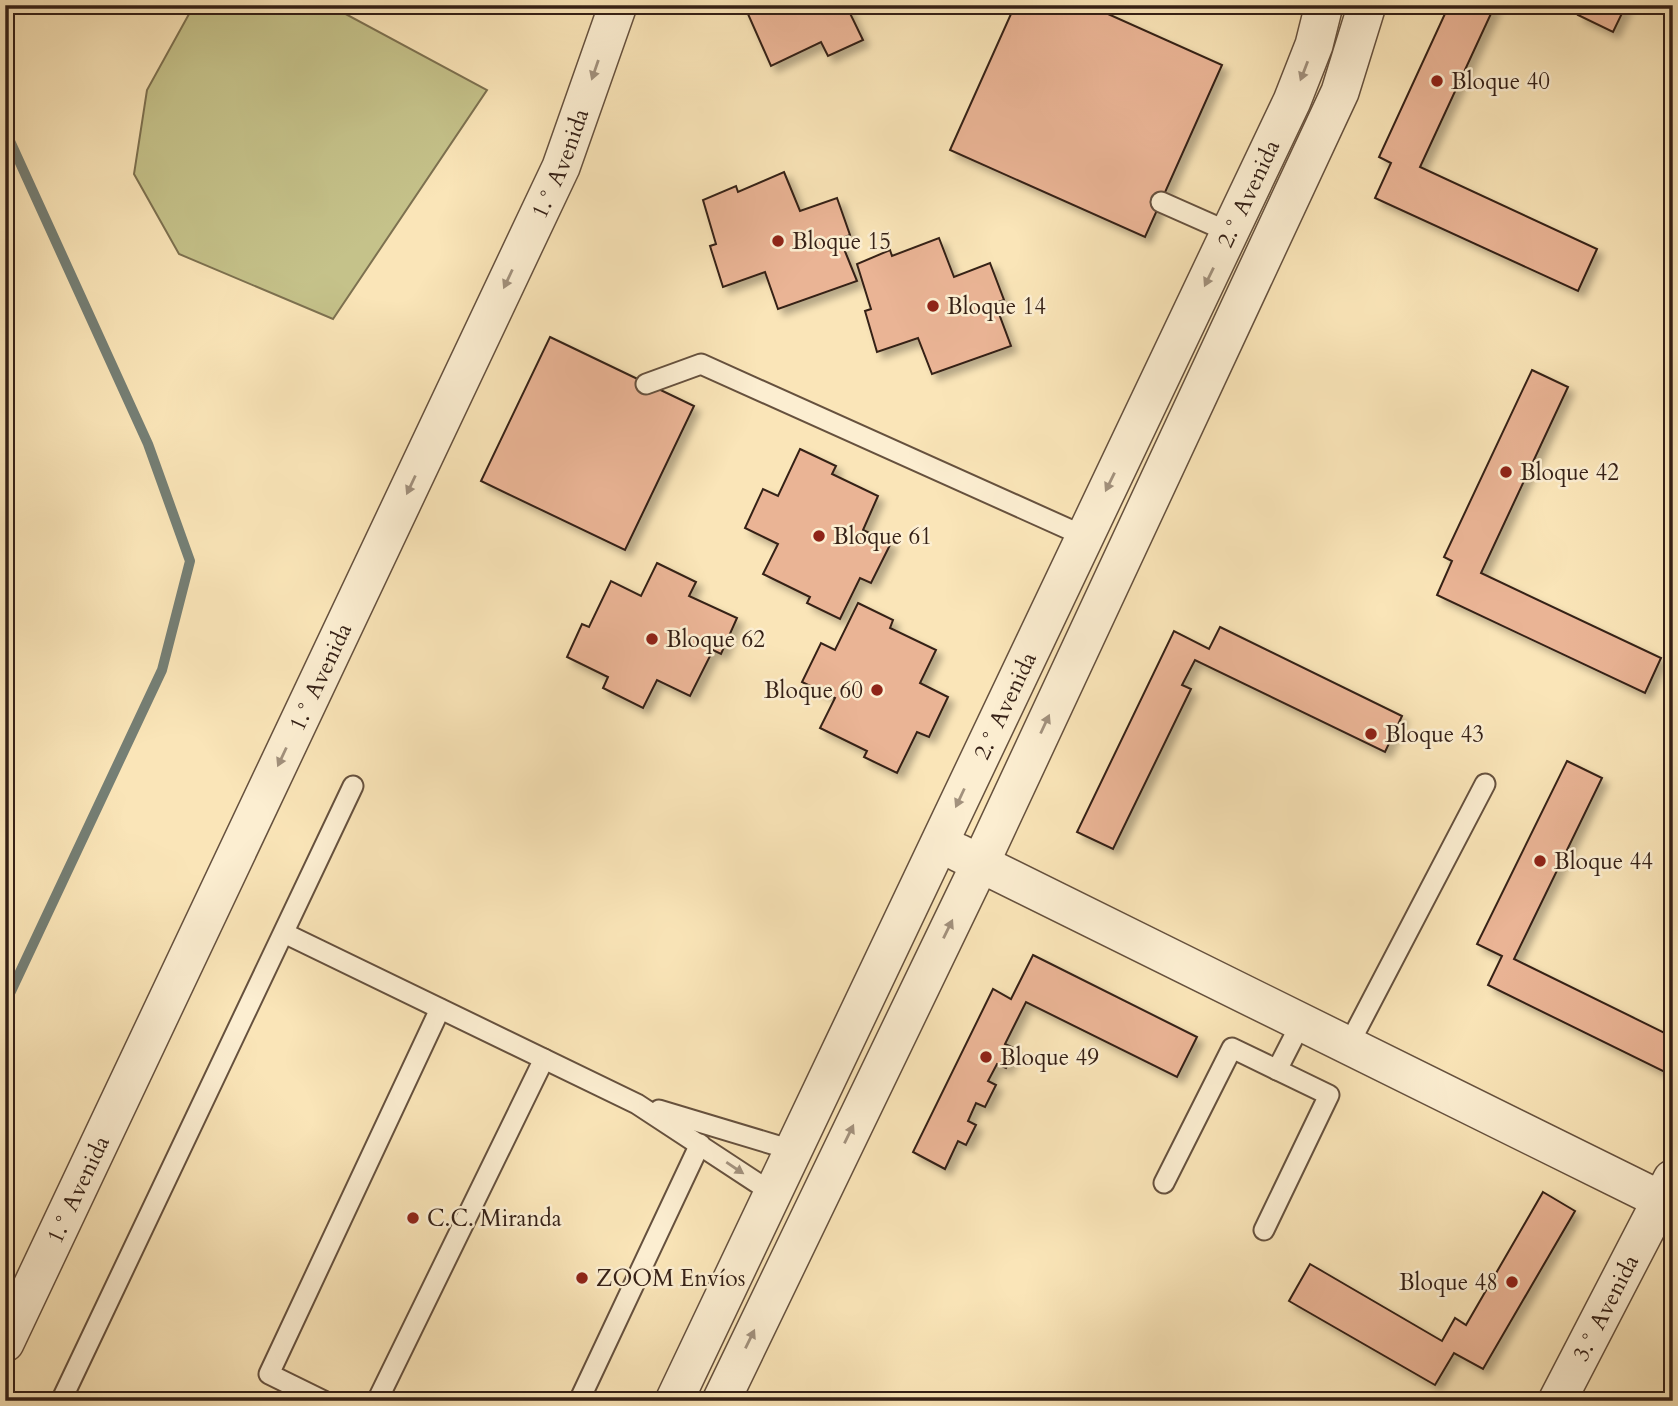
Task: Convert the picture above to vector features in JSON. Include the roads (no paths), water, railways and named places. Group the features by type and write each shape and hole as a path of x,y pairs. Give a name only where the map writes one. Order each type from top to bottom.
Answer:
{"street":[{"name":"1.° Avenida","path":"5,1343 561,167 618,5"},
{"name":"2.° Avenida","path":"674,1401 1084,536 1231,233 1292,101 1314,45 1324,5"},
{"path":"721,1401 980,864 1340,92 1367,5"},
{"path":"939,843 1348,1046 1667,1189"},
{"name":"3.° Avenida","path":"1557,1401 1667,1189"}],"lane":[{"path":"1161,202 1231,233"},
{"path":"646,384 701,364 1084,536"},
{"path":"1348,1046 1485,784"},
{"path":"61,1401 353,786"},
{"path":"284,933 638,1104 774,1194"},
{"path":"324,1401 269,1374 440,1009"},
{"path":"1277,1070 1301,1023"},
{"path":"1164,1183 1232,1048 1329,1095 1264,1230"},
{"path":"377,1401 544,1059"},
{"path":"638,1104 792,1150"},
{"path":"579,1401 700,1144"}],"waterway":[{"path":"5,130 148,444 190,561 162,670 5,1004"}],"place":[{"name":"Bloque 40","path":"1437,81"},
{"name":"Bloque 15","path":"778,241"},
{"name":"Bloque 14","path":"933,306"},
{"name":"Bloque 42","path":"1506,472"},
{"name":"Bloque 61","path":"819,536"},
{"name":"Bloque 62","path":"652,639"},
{"name":"Bloque 60","path":"877,690"},
{"name":"Bloque 43","path":"1371,734"},
{"name":"Bloque 44","path":"1540,861"},
{"name":"Bloque 49","path":"986,1057"},
{"name":"C.C. Miranda","path":"413,1218"},
{"name":"ZOOM Envíos","path":"582,1278"},
{"name":"Bloque 48","path":"1512,1282"}]}
